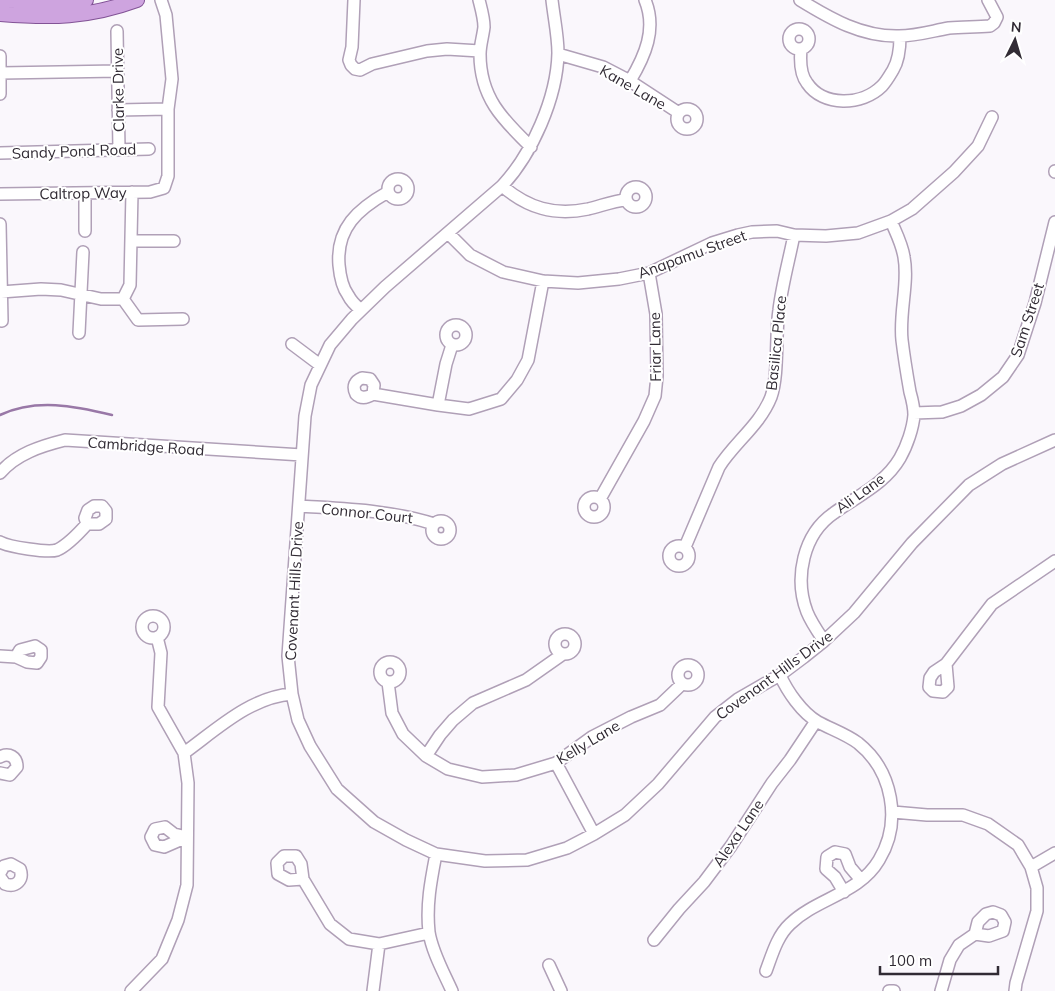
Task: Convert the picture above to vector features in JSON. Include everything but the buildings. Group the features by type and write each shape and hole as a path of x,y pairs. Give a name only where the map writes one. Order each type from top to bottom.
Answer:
{"main road":[{"path":"0,0 43,3 86,0"},
{"path":"0,14 54,17 87,14 112,9 137,0"}],"street":[{"path":"118,110 168,110 172,79 166,15 161,0"},
{"path":"354,0 352,47 349,60 355,69 360,70 372,64 428,51 447,49 480,51"},
{"path":"479,0 484,25 480,51 481,74 491,101 511,127 531,147"},
{"name":"Covenant Hills Drive","path":"552,0 558,54 555,78 544,116 531,147 502,186 360,310 330,345 311,385 305,416 288,656 292,694 298,720 310,746 337,788 374,822 436,854 486,861 527,860 567,848 594,834 625,815 658,784 715,717 738,699 780,675 824,641 854,613 912,543 969,485 1002,464 1055,440"},
{"path":"630,81 643,59 650,34 649,9 645,0"},
{"path":"803,1 849,27 883,36 900,36 925,34 947,29 990,26 997,17 988,0"},
{"name":"Clarke Drive","path":"117,31 119,150"},
{"path":"801,49 800,62 805,82 815,93 830,100 850,102 867,96 881,86 894,69 899,53 900,36"},
{"name":"Kane Lane","path":"558,54 603,67 630,81 679,113"},
{"path":"0,56 0,94"},
{"path":"1,73 118,71"},
{"name":"Caltrop Way","path":"0,194 150,192 164,188 168,176 168,110"},
{"name":"Anapamu Street","path":"448,233 470,255 503,272 543,281 578,283 619,279 649,272 712,243 752,232 777,231 794,235 839,236 858,233 891,221 912,209 954,172 978,146 992,117"},
{"name":"Sandy Pond Road","path":"0,153 149,149"},
{"path":"502,186 522,201 546,210 568,212 626,200"},
{"path":"123,299 130,285 132,192"},
{"path":"360,310 348,296 342,281 339,254 340,242 345,230 356,215 388,192"},
{"path":"85,193 85,231"},
{"name":"Ali Lane","path":"824,641 807,612 804,599 801,579 807,547 814,534 827,518 872,488 892,470 906,445 914,413 901,326 905,281 904,257 891,221"},
{"name":"Sam Street","path":"914,413 942,412 961,406 981,395 1003,377 1018,354 1035,302 1055,222"},
{"path":"0,224 2,322"},
{"name":"Basilica Place","path":"685,548 725,456 757,422 771,398 774,384 779,304 794,235"},
{"path":"131,241 174,241"},
{"path":"79,333 83,252"},
{"name":"Friar Lane","path":"600,498 644,421 655,396 658,376 656,314 649,272"},
{"path":"373,394 469,409 501,399 517,380 528,360 543,281"},
{"path":"1,292 41,289 81,293 101,299 123,299"},
{"path":"123,299 138,320 183,319"},
{"path":"292,344 320,365"},
{"path":"438,405 452,344"},
{"name":"Cambridge Road","path":"0,473 4,468 27,453 42,446 65,440 302,455"},
{"name":"Connor Court","path":"298,506 386,512 414,517 434,524"},
{"path":"0,542 6,546 32,550 56,550 87,524"},
{"path":"946,664 992,604 1055,562"},
{"path":"131,991 162,959 178,920 187,885 189,858 187,837 188,783 184,754 158,707 160,653 157,637"},
{"path":"426,756 452,720 473,703 526,680 563,654"},
{"path":"0,656 16,657"},
{"path":"766,971 778,941 790,924 844,892 871,871 882,855 889,836 892,812 886,781 876,762 853,740 816,721 793,697 780,675"},
{"name":"Kelly Lane","path":"388,682 392,713 403,734 426,756 448,769 482,777 516,775 556,763 592,737 660,705 682,684"},
{"path":"184,754 248,708 279,695 292,694"},
{"name":"Alexa Lane","path":"654,940 679,908 704,882 731,846 772,782 790,760 816,721"},
{"path":"0,757 4,754 11,755 17,763 16,770 13,773 6,776 0,773"},
{"path":"556,763 594,834"},
{"path":"892,812 927,815 963,815 988,824 1018,845 1030,867 1037,888 1037,911 1015,991"},
{"path":"844,892 826,869 827,857 835,852 845,854 850,867 861,880"},
{"path":"1030,867 1055,853"},
{"path":"436,854 428,895 429,934 436,957 452,991"},
{"path":"303,880 330,924 350,939 379,944 429,934"},
{"path":"941,991 950,960 959,945 975,934"},
{"path":"373,991 379,944"},
{"path":"549,965 561,991"},
{"path":"889,991 894,991"}],"waterway":[{"path":"0,415 14,410 42,405 56,405 112,415"}]}
